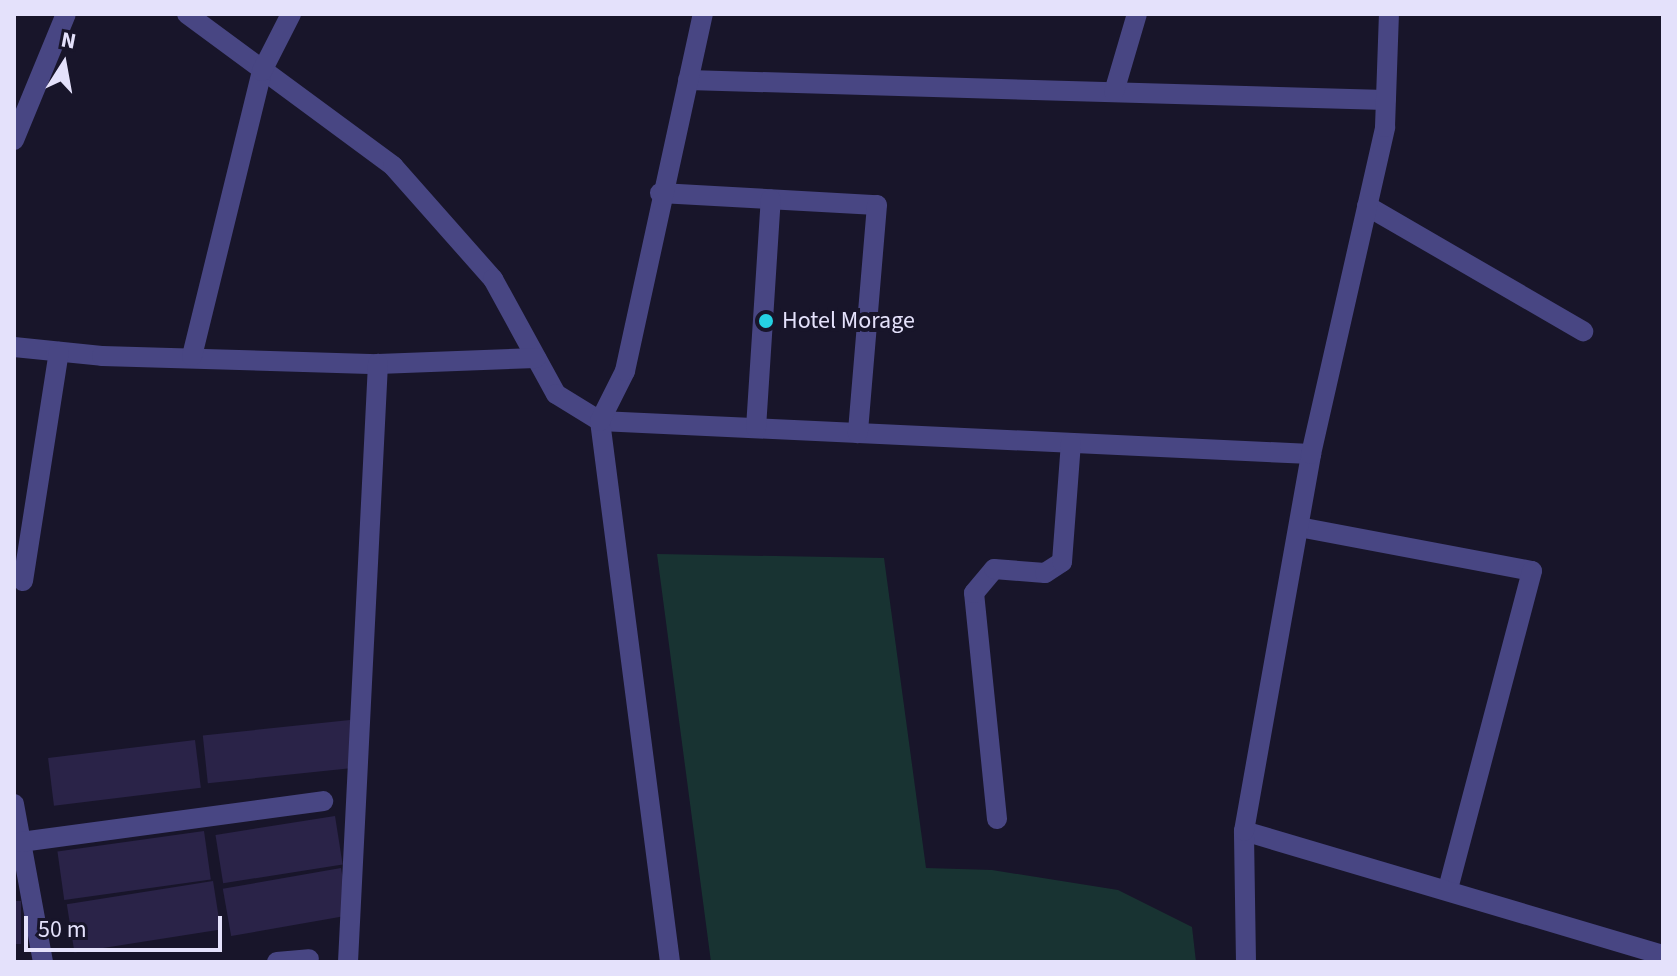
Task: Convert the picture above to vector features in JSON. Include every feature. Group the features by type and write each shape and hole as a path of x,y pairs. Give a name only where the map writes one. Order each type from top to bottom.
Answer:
{"street":[{"path":"14,140 66,14"},
{"path":"187,14 393,166 493,279 556,394 600,421 1311,454"},
{"path":"192,356 262,71 291,14"},
{"path":"670,962 600,421 625,371 660,193 703,14"},
{"path":"1114,92 1137,14"},
{"path":"1246,962 1244,831 1311,454 1367,206 1386,100 1389,14"},
{"path":"688,80 1386,100"},
{"path":"660,193 877,205 858,433"},
{"path":"756,428 771,199"},
{"path":"1367,206 1583,331"},
{"path":"14,347 59,352 378,364 536,358"},
{"path":"23,581 59,352"},
{"path":"348,962 378,364"},
{"path":"997,819 974,593 994,569 1045,573 1062,562 1071,443"},
{"path":"1299,527 1532,571 1448,890"},
{"path":"18,834 323,801"},
{"path":"14,804 43,962"},
{"path":"1244,831 1663,955"},
{"path":"277,962 309,959"}],"green space":[{"path":"657,554 884,558 926,868 992,870 1118,890 1192,927 1196,962 711,962"}],"building":[{"path":"350,720 355,768 208,783 203,735"},
{"path":"195,740 201,788 54,806 48,758"},
{"path":"335,816 343,864 223,883 215,835"},
{"path":"204,831 211,880 64,900 57,852"},
{"path":"341,868 349,915 231,936 223,889"},
{"path":"213,881 221,929 74,953 67,904"},
{"path":"14,901 21,901 21,944 14,944"}],"place":[{"name":"Hotel Morage","path":"766,321"}]}
